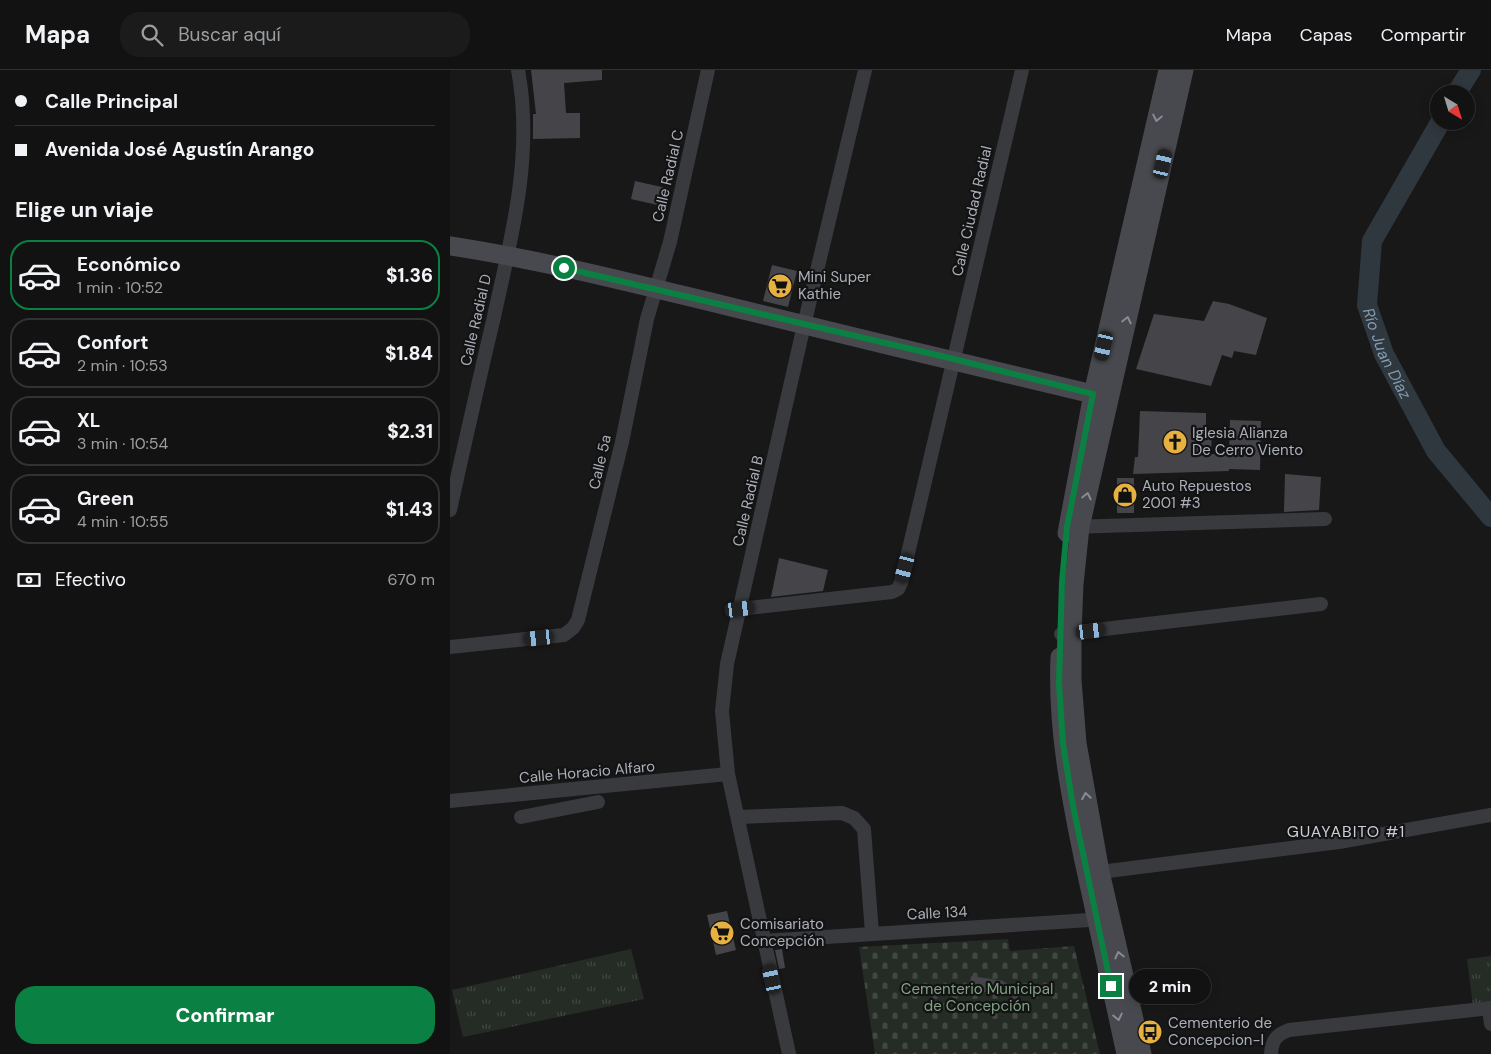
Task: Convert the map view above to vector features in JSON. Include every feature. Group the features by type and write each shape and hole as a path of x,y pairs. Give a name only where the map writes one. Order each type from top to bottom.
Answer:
{"main road":[{"path":"1142,1054 1104,919 1063,744 1059,683 1074,584 1074,527 1168,70"},
{"path":"1101,396 1184,70"},
{"path":"450,246 508,254 954,359 1101,396"},
{"path":"1066,634 1077,743 1100,872 1104,919 1126,1054"}],"street":[{"name":"Calle Radial D","path":"450,510 508,254 524,158 518,70"},
{"name":"Calle Radial C","path":"656,289 670,242 708,70"},
{"name":"Calle Radial B","path":"789,1054 728,774 722,711 727,664 804,324 865,70"},
{"name":"Calle Ciudad Radial","path":"740,609 892,592 898,589 912,540 1022,70"},
{"name":"Calle 5a","path":"450,647 564,635 573,628 585,599 647,320 656,289"},
{"path":"1074,527 1325,519"},
{"path":"1066,634 1321,604"},
{"name":"Calle Horacio Alfaro","path":"450,801 728,774"},
{"path":"582,789 584,804"},
{"path":"521,817 598,802"},
{"path":"738,817 842,813 854,818 864,829 872,933"},
{"path":"1100,872 1339,842 1491,815"},
{"name":"Calle 134","path":"764,941 1104,919"},
{"path":"1271,1054 1272,1045 1277,1035 1288,1030 1490,1008 1491,1024"}],"green space":[{"name":"Cementerio Municipal de Concepción","path":"1008,939 1010,951 1074,946 1100,1054 875,1054 859,947"},
{"path":"631,949 644,999 463,1037 452,990"},
{"path":"1491,956 1491,1004 1473,1006 1467,959"}],"building":[{"path":"531,70 602,70 602,80 564,83 566,113 580,113 580,138 533,139 533,114 536,114"},
{"path":"635,181 666,188 662,206 631,199"},
{"name":"Mini Super Kathie","path":"772,265 797,271 788,307 763,301"},
{"path":"1213,301 1229,304 1267,318 1256,355 1234,351 1232,358 1222,355 1211,386 1136,369 1154,314 1204,321"},
{"name":"Iglesia Alianza De Cerro Viento","path":"1140,411 1206,413 1206,429 1212,429 1211,454 1229,454 1230,420 1261,421 1260,470 1229,469 1229,471 1133,474 1135,457 1138,457"},
{"path":"1285,474 1321,477 1319,510 1284,512"},
{"name":"Auto Repuestos 2001 #3","path":"1117,478 1134,478 1134,513 1117,513"},
{"path":"779,558 828,570 823,591 771,597"},
{"name":"Comisariato Concepción","path":"727,911 736,950 716,955 707,915"},
{"path":"782,949 785,968 779,969 775,950"},
{"path":"971,976 1004,981 1002,994 969,990"}],"waterway":[{"name":"Río Juan Díaz","path":"1462,85 1471,70"},
{"name":"Río Juan Díaz","path":"1436,130 1372,241 1367,305 1384,354 1436,451 1491,517"}],"place":[{"name":"Mini Super Kathie","path":"780,286"},
{"name":"Iglesia Alianza De Cerro Viento","path":"1175,442"},
{"name":"Auto Repuestos 2001 #3","path":"1125,495"},
{"name":"Comisariato Concepción","path":"722,933"},
{"name":"Cementerio de Concepcion-I","path":"1150,1032"}],"district":[{"name":"GUAYABITO #1","path":"1346,831"}],"route":[{"path":"564,268 954,359 1093,394 1067,527 1062,582 1059,683 1063,744 1073,806 1111,986"}]}
